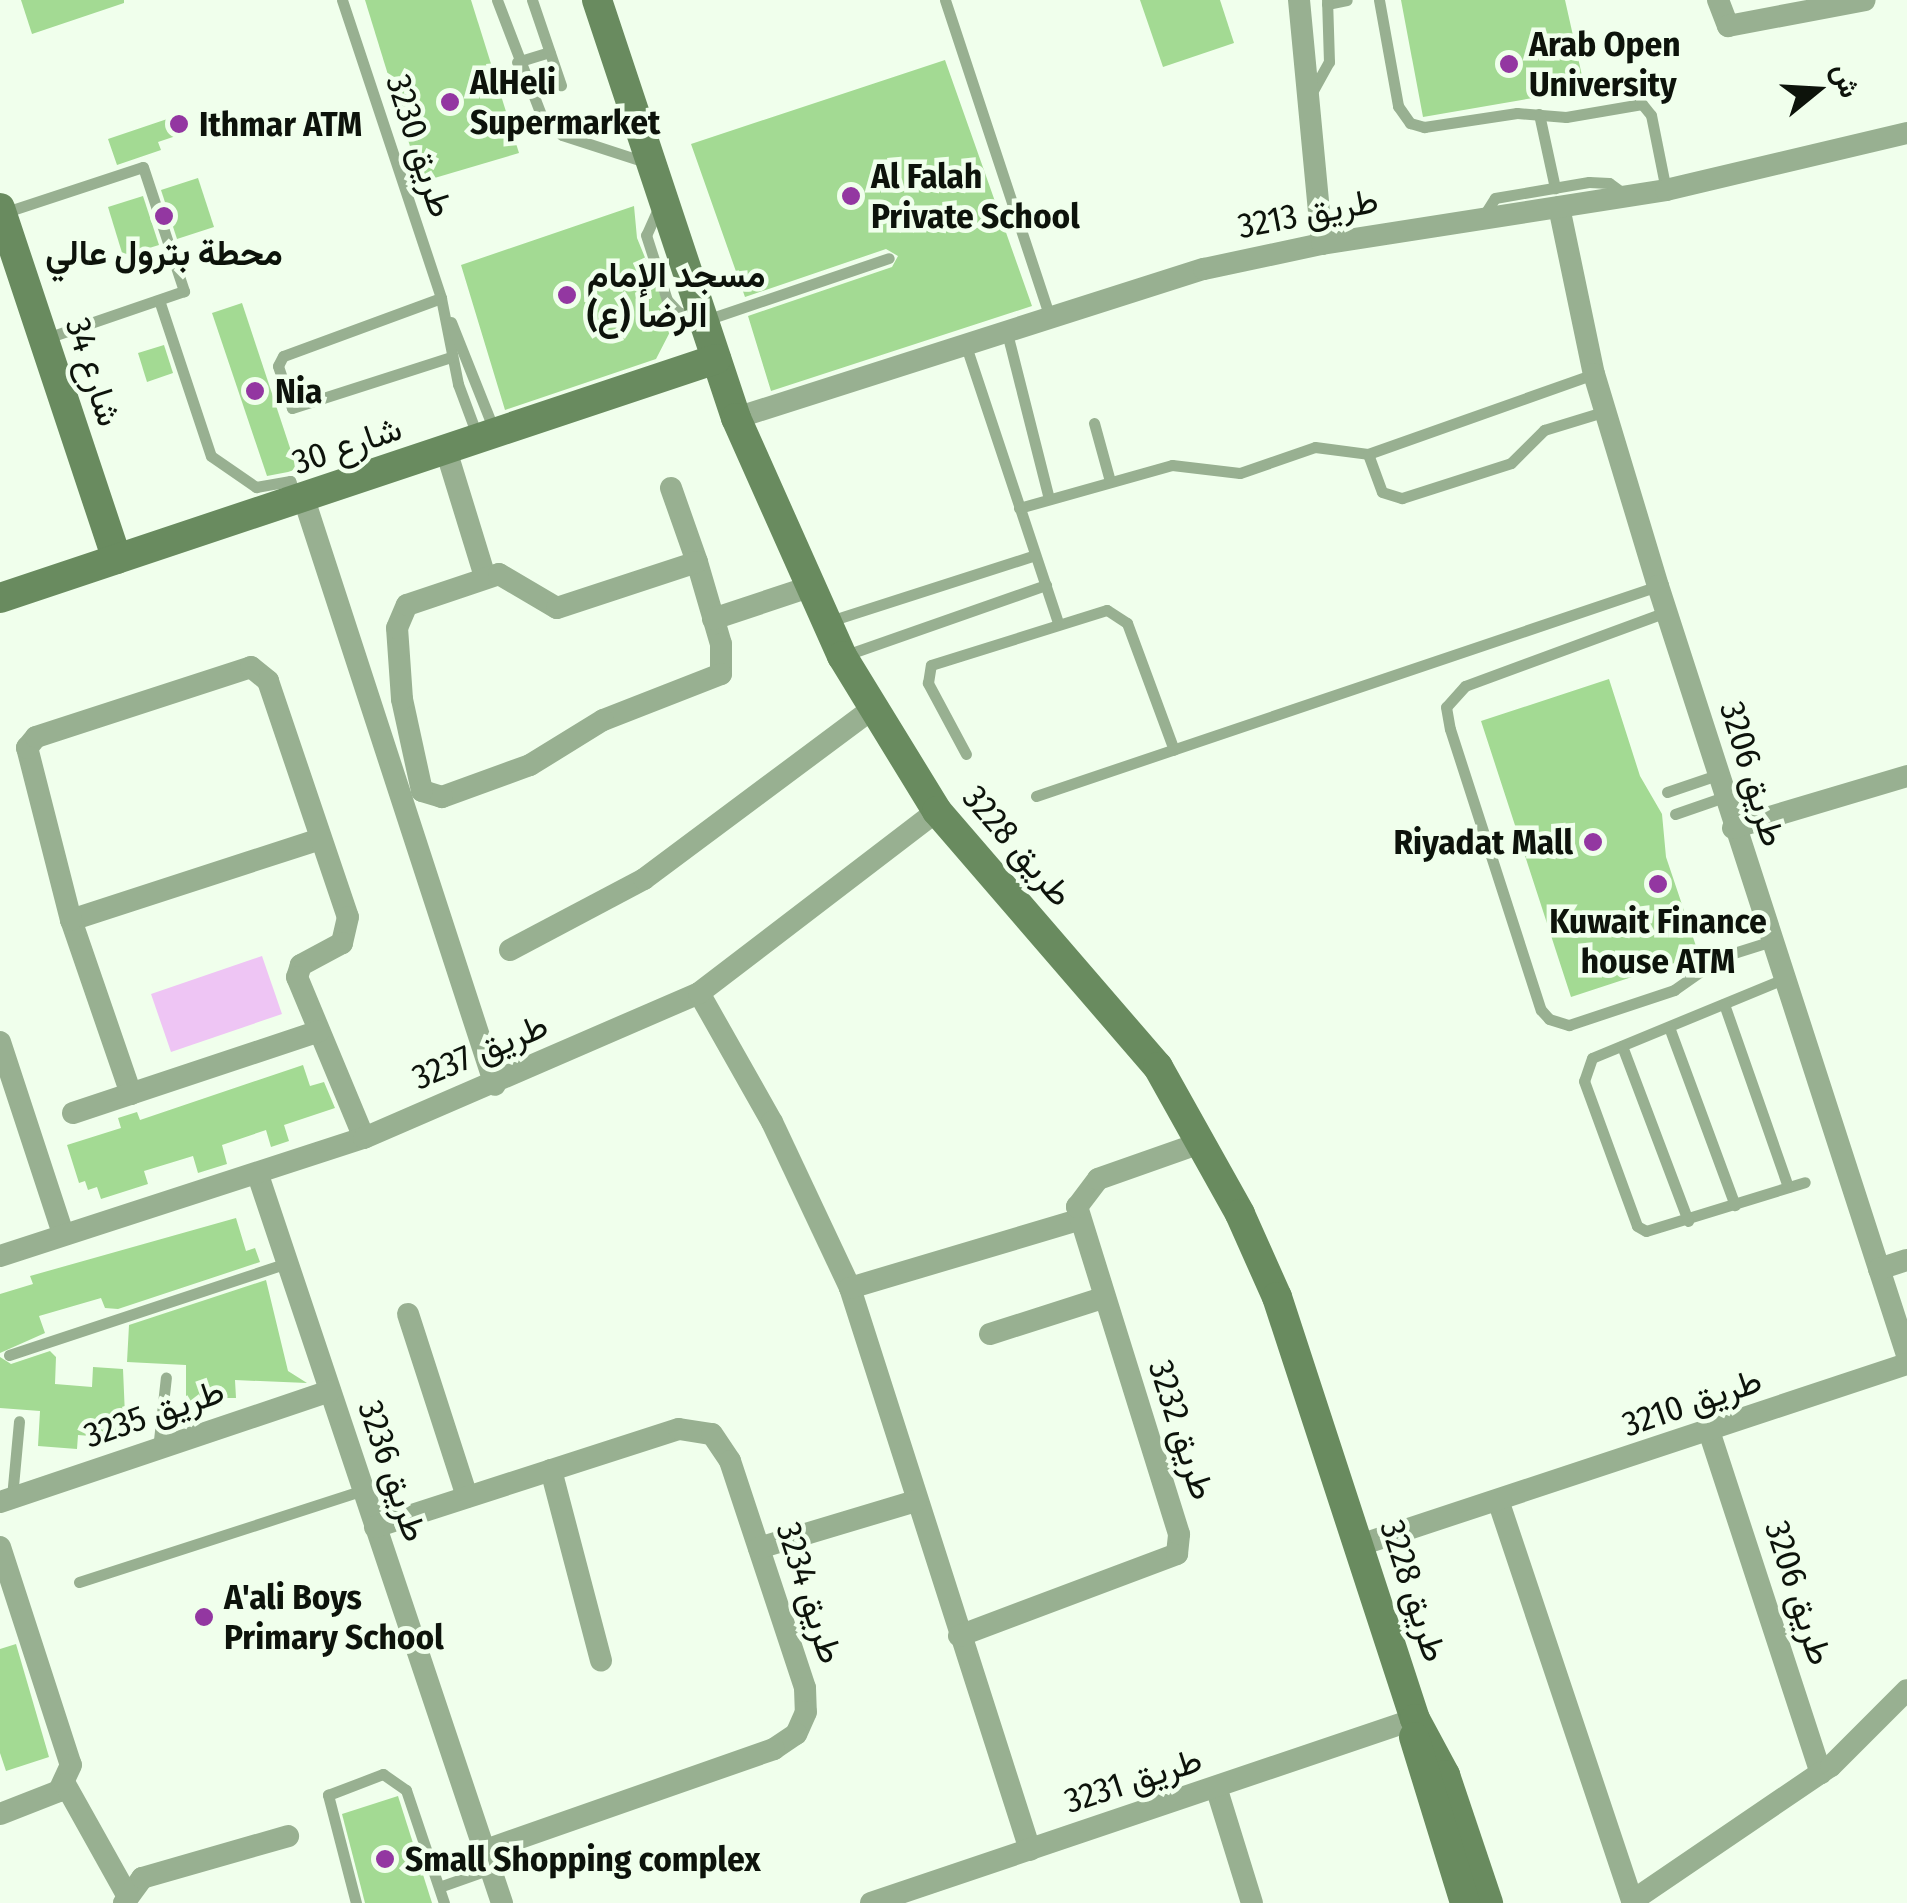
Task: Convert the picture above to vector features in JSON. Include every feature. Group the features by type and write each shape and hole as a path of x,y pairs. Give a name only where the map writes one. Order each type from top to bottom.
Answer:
{"street":[{"name":"طريق 3228","path":"597,0 736,418 842,656 937,811 1158,1068 1277,1297 1415,1719 1446,1775 1488,1903"},
{"path":"1299,0 1311,94 1322,244"},
{"path":"1718,0 1728,26 1865,0"},
{"name":"طريق 3213","path":"736,418 1204,269 1322,244 1483,219 1557,197 1626,196 1666,190 1907,133"},
{"name":"طريق 3206","path":"1557,197 1594,374 1658,586 1768,942 1907,1355"},
{"name":"شارع 34","path":"1,211 117,560"},
{"name":"شارع 30","path":"0,598 716,358"},
{"path":"446,450 485,576"},
{"path":"671,488 697,562 726,661 715,679 603,720 537,762 431,798 419,787 402,699 398,620 413,600 485,576 510,576 540,603 557,608 697,562"},
{"path":"301,500 495,1085"},
{"path":"713,619 808,587"},
{"path":"131,1094 71,920 27,748 36,737 237,668 258,670 268,680 318,840 350,924 342,943 297,973 364,1138"},
{"path":"510,950 644,879 872,710"},
{"path":"1733,828 1907,776"},
{"name":"طريق 3237","path":"0,1256 364,1138 495,1085 699,993 937,811"},
{"path":"71,920 318,840"},
{"path":"699,993 772,1122 850,1288 1030,1850"},
{"path":"72,1112 319,1031"},
{"path":"2,1058 63,1234"},
{"path":"850,1288 1078,1220 1080,1196 1098,1178 1200,1143"},
{"name":"طريق 3236","path":"258,1175 502,1903"},
{"name":"طريق 3232","path":"960,1636 1166,1563 1180,1548 1078,1220"},
{"path":"1879,1270 1907,1260"},
{"path":"990,1334 1103,1298"},
{"path":"408,1314 468,1497"},
{"name":"طريق 3210","path":"1360,1546 1710,1434 1907,1364"},
{"name":"طريق 3235","path":"6,1500 330,1391"},
{"name":"طريق 3234","path":"375,1527 679,1429 701,1429 726,1451 759,1548 805,1688 806,1712 796,1734 774,1748 486,1860"},
{"name":"طريق 3206","path":"1710,1434 1821,1773"},
{"path":"551,1470 601,1661"},
{"path":"759,1548 916,1500"},
{"path":"1500,1503 1633,1902 1821,1773 1907,1690"},
{"path":"0,1548 70,1755 65,1784 51,1797 0,1814"},
{"name":"طريق 3228","path":"1415,1719 1416,1752 1465,1903"},
{"name":"طريق 3231","path":"871,1903 1217,1790 1415,1719"},
{"path":"65,1784 125,1898 142,1878 288,1836"},
{"path":"1217,1790 1252,1903"}],"lane":[{"name":"طريق 3230","path":"342,0 487,436"},
{"path":"497,0 530,101 552,128 604,152 651,163"},
{"path":"532,0 562,85"},
{"path":"945,0 1049,316"},
{"path":"1311,94 1329,62 1327,2 1348,0"},
{"path":"1378,0 1398,106 1410,123 1539,114 1566,117 1642,104 1651,114 1666,190"},
{"path":"518,62 549,52"},
{"path":"1539,114 1557,197"},
{"path":"1,211 143,167 184,291 44,339"},
{"path":"703,321 888,258"},
{"path":"160,300 211,456 256,486 290,481 301,500"},
{"name":"طريق 3230","path":"443,304 451,357 487,436"},
{"path":"443,304 283,356 278,366 292,408 451,357"},
{"path":"1006,330 1049,499"},
{"path":"966,343 1058,622"},
{"path":"1020,508 1110,481 1186,464 1240,473 1314,447 1368,454 1594,374"},
{"path":"1368,454 1382,492 1402,498 1511,463 1544,430 1606,411"},
{"path":"1094,423 1110,481"},
{"path":"825,623 1036,555"},
{"path":"842,656 1046,586"},
{"path":"1036,796 1658,586"},
{"path":"966,754 928,683 932,665 1098,610 1122,616 1174,750"},
{"path":"1666,612 1466,686 1446,707 1450,730 1549,1019 1570,1025 1674,990 1721,957 1768,942"},
{"path":"1668,792 1720,786"},
{"path":"1674,814 1720,786"},
{"path":"1781,980 1592,1058 1584,1082 1637,1226 1657,1231 1806,1182"},
{"path":"1724,1004 1788,1187"},
{"path":"1669,1026 1734,1205"},
{"path":"1622,1046 1688,1220"},
{"path":"9,1355 287,1263"},
{"path":"158,1449 166,1377"},
{"path":"6,1500 19,1421"},
{"path":"79,1582 363,1490"},
{"path":"356,1903 328,1796 382,1774 406,1790 444,1903"},
{"path":"438,1887 486,1860"}],"shaded area":[{"path":"262,956 282,1014 171,1052 151,994"}],"building":[{"path":"21,0 124,0 124,3 32,34"},
{"name":"AlHeli Supermarket","path":"365,0 471,0 519,153 421,182"},
{"path":"1140,0 1220,0 1234,43 1163,67"},
{"name":"Arab Open University","path":"1401,0 1565,0 1585,89 1423,117"},
{"name":"Al Falah Private School","path":"945,60 1032,306 771,391 748,316 892,267 898,256 886,249 745,297 691,144"},
{"path":"182,114 188,132 158,142 161,150 117,165 108,139"},
{"path":"198,178 214,227 177,239 161,190"},
{"path":"143,196 159,245 123,256 108,207"},
{"name":"مسجد الإمام الرضا (ع)","path":"634,206 637,238 673,326 656,359 505,410 461,265"},
{"name":"Nia","path":"242,303 297,469 288,472 267,476 212,313"},
{"path":"164,345 173,373 147,382 138,353"},
{"name":"Riyadat Mall","path":"1609,679 1640,776 1662,814 1666,857 1699,955 1571,997 1481,721"},
{"path":"303,1065 310,1086 324,1082 335,1108 284,1125 289,1141 271,1147 266,1130 222,1145 227,1164 198,1173 193,1156 144,1171 148,1184 101,1199 97,1187 88,1190 85,1181 79,1183 67,1145 121,1128 118,1118 137,1112 140,1120"},
{"path":"236,1218 246,1251 255,1248 260,1262 118,1309 105,1308 101,1298 39,1316 45,1333 0,1353 0,1294 33,1284 30,1276"},
{"path":"266,1280 288,1371 307,1383 235,1380 236,1398 221,1398 221,1407 186,1407 186,1365 127,1362 129,1325"},
{"path":"50,1351 56,1357 55,1384 92,1387 93,1367 123,1369 126,1439 78,1435 77,1449 38,1446 40,1411 0,1408 0,1357 11,1364"},
{"path":"16,1644 49,1757 6,1771 0,1753 0,1649"},
{"name":"Small Shopping complex","path":"398,1796 432,1903 365,1903 342,1814"}],"place":[{"name":"Arab Open University","path":"1509,64"},
{"name":"AlHeli Supermarket","path":"450,102"},
{"name":"Ithmar ATM","path":"179,124"},
{"name":"Al Falah Private School","path":"851,196"},
{"name":"محطة بترول عالي","path":"164,216"},
{"name":"مسجد الإمام الرضا (ع)","path":"567,295"},
{"name":"Nia","path":"255,391"},
{"name":"Riyadat Mall","path":"1593,842"},
{"name":"Kuwait Finance house ATM","path":"1658,884"},
{"name":"A'ali Boys Primary School","path":"204,1617"},
{"name":"Small Shopping complex","path":"385,1859"}]}
